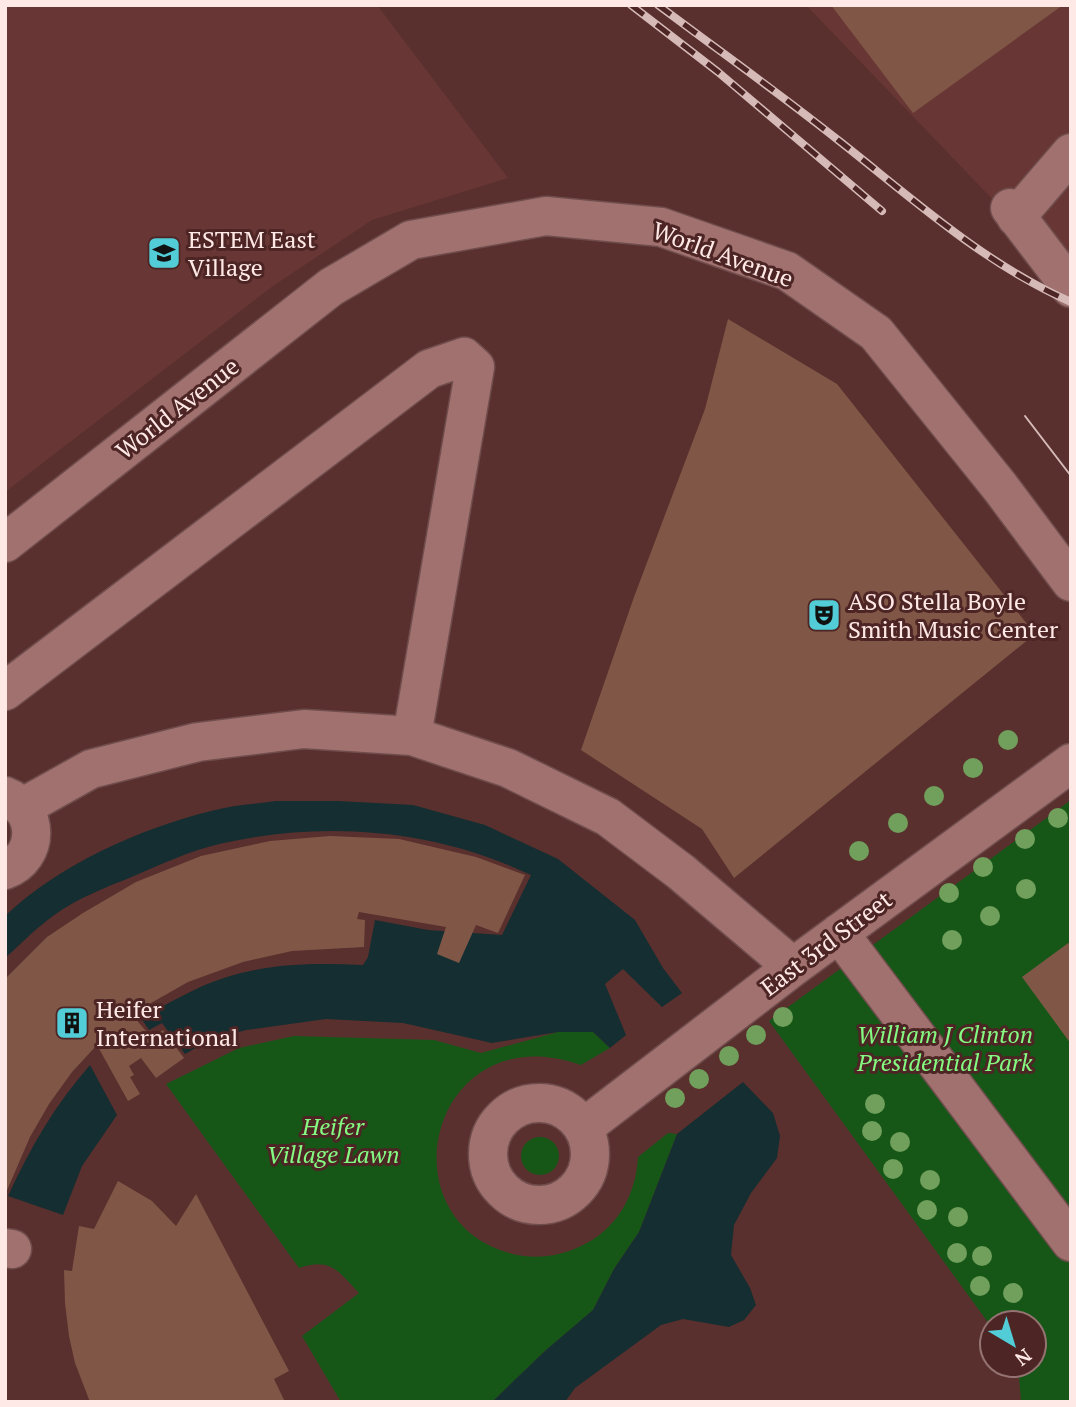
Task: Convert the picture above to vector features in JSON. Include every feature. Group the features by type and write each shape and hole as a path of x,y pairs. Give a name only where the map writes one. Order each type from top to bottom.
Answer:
{"street":[{"path":"1071,153 1013,212 1071,288"},
{"name":"World Avenue","path":"5,542 331,287 411,240 546,216 661,227 787,271 865,325 876,333 976,456 1071,582"},
{"path":"5,691 429,369 464,357 475,367 412,736"},
{"path":"5,870 19,863 31,845 32,828 14,802 91,769 198,742 304,729 412,736 508,768 608,817 681,872 793,967"},
{"name":"East 3rd Street","path":"583,1128 793,967 1071,762"},
{"path":"839,933 1071,1242"}],"shaded area":[{"name":"ESTEM East Village","path":"5,5 377,5 508,178 372,220 273,286 5,492"},
{"path":"806,5 1071,5 1071,281"}],"green space":[{"name":"William J Clinton Presidential Park","path":"1071,800 1071,1402 1021,1402 1019,1379 1048,1379 1048,1309 978,1309 769,1021"},
{"name":"Heifer Village Lawn","path":"558,1032 593,1032 610,1048 581,1065 530,1057 489,1067 459,1092 442,1126 437,1164 446,1201 470,1232 509,1253 536,1257 563,1253 593,1239 614,1221 633,1185 638,1157 668,1133 677,1134 639,1232 614,1269 593,1310 492,1402 341,1402 302,1336 359,1293 327,1265 299,1268 166,1084 239,1048 294,1036 434,1040 481,1053"},
{"path":"540,1137 553,1143 559,1156 553,1169 540,1175 527,1169 521,1156 527,1143"}],"water":[{"path":"276,801 413,805 485,825 558,859 635,920 663,968 682,993 662,1007 623,969 605,984 626,1035 610,1048 593,1032 558,1032 492,1043 403,1023 326,1019 246,1030 210,1040 185,1054 162,1023 149,1030 141,1018 192,991 224,978 258,969 293,965 363,965 368,957 375,920 428,930 502,935 531,875 456,847 378,833 298,832 197,850 72,904 47,921 5,958 5,916 50,880 75,865 129,838 184,819 227,807"},
{"path":"90,1065 117,1115 82,1166 63,1215 8,1196 44,1128"},
{"path":"743,1082 773,1113 780,1136 777,1158 751,1193 734,1225 731,1255 750,1288 756,1305 744,1320 729,1327 683,1319 661,1325 575,1388 565,1402 492,1402 593,1310 614,1269 639,1232 677,1134"}],"building":[{"path":"831,5 1063,5 913,113"},
{"name":"ASO Stella Boyle Smith Music Center","path":"728,319 837,384 1035,634 734,878 702,829 581,750 634,597 705,409"},
{"name":"Heifer International","path":"330,836 399,839 476,857 525,875 498,933 476,925 459,963 437,954 446,927 359,912 357,919 365,920 364,947 292,951 243,962 188,982 151,1003 133,1016 152,1038 163,1030 184,1058 156,1078 141,1058 129,1066 134,1075 130,1077 140,1094 128,1101 97,1045 72,1072 49,1104 30,1137 5,1195 5,979 47,937 136,882 201,856 270,841"},
{"path":"1071,941 1071,1044 1022,977"},
{"path":"118,1181 152,1201 176,1226 196,1194 289,1371 274,1379 285,1402 90,1402 75,1363 69,1336 64,1270 72,1271 79,1226 94,1229"}],"tram line":[{"path":"1025,416 1071,476"}],"railway":[{"path":"631,5 718,72 882,211"},
{"path":"658,5 793,105 950,229 1008,269 1071,302"}],"place":[{"name":"ESTEM East Village","path":"164,253"},
{"name":"ASO Stella Boyle Smith Music Center","path":"824,615"},
{"name":"Heifer International","path":"72,1023"}]}
